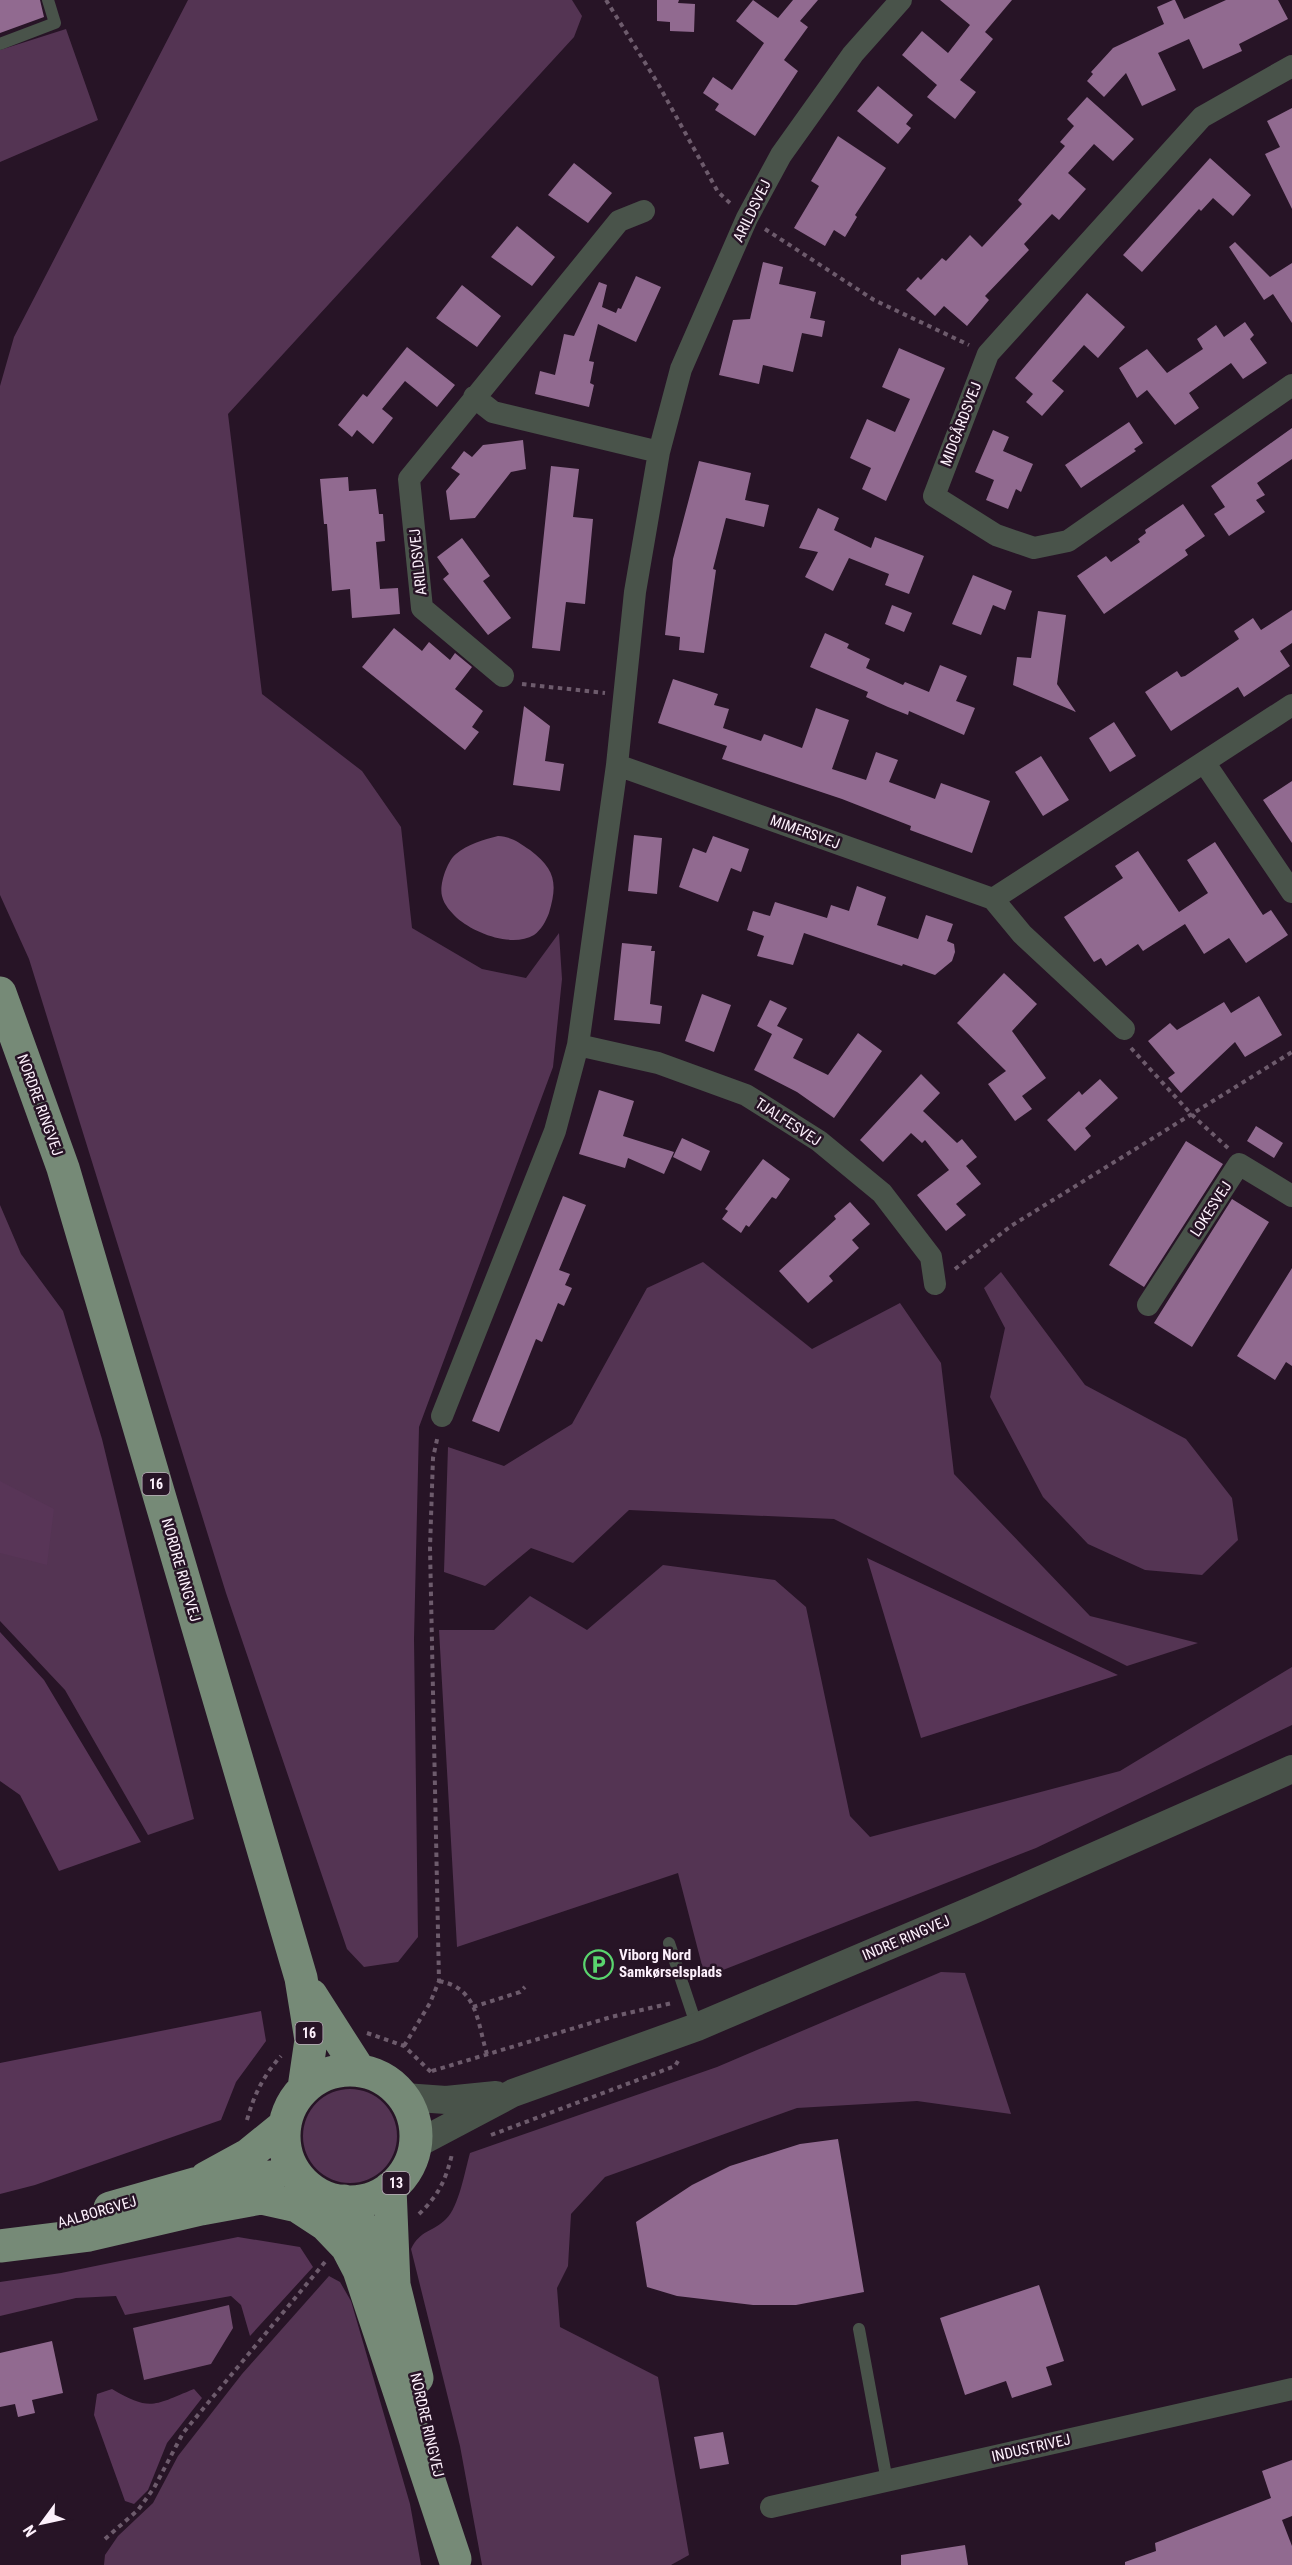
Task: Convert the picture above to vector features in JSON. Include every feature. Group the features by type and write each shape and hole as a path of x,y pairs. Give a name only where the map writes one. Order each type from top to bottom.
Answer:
{"main road":[{"name":"NORDRE RINGVEJ","path":"0,993 63,1168 301,1978 310,2040 304,2088"},
{"name":"NORDRE RINGVEJ","path":"301,1978 333,2033 359,2070"},
{"path":"300,2178 290,2162 285,2144 285,2125 292,2105 304,2088 330,2073 359,2070 384,2079 404,2097 416,2128 416,2145"},
{"name":"AALBORGVEJ","path":"194,2184 248,2155 285,2125"},
{"name":"13","path":"300,2178 312,2190 344,2201 376,2196 390,2188 402,2176 411,2162 416,2145"},
{"name":"AALBORGVEJ","path":"0,2237 194,2184 256,2178 300,2178"},
{"name":"NORDRE RINGVEJ","path":"390,2188 394,2285 437,2468 455,2562"},
{"name":"13","path":"0,2246 89,2235 201,2209 261,2198 297,2206 326,2225 347,2247 359,2270 455,2562"},
{"name":"NORDRE RINGVEJ","path":"344,2201 370,2238 394,2285"}],"street":[{"name":"ARILDSVEJ","path":"617,765 635,592 659,452 681,369 747,218 781,155 853,54 901,0"},
{"name":"MIDGÅRDSVEJ","path":"1292,66 1202,117 988,354 934,496 996,535 1034,548 1068,541 1292,385"},
{"name":"ARILDSVEJ","path":"503,676 422,608 410,479 474,397 619,221 644,211"},
{"path":"474,397 493,412 659,452"},
{"path":"1124,1029 1022,934 993,898 1292,705"},
{"path":"1204,762 1292,892"},
{"path":"442,1416 555,1131 578,1045 617,765"},
{"name":"MIMERSVEJ","path":"617,765 993,898"},
{"name":"TJALFESVEJ","path":"578,1045 658,1063 746,1095 819,1141 882,1193 932,1257 935,1284"},
{"name":"LOKESVEJ","path":"1148,1305 1239,1164 1292,1196"},
{"name":"INDRE RINGVEJ","path":"416,2145 513,2093 697,2027 975,1909 1292,1768"},
{"name":"INDRE RINGVEJ","path":"404,2097 446,2100 513,2093"},
{"name":"INDUSTRIVEJ","path":"771,2507 1292,2389"}],"lane":[{"path":"0,44 56,23 48,0"},
{"path":"669,1943 697,2027"},
{"path":"859,2330 887,2481"}],"path":[{"path":"606,0 657,82 718,192 747,218 874,300 988,354"},
{"path":"503,676 520,684 624,695"},
{"path":"1124,1029 1122,1038 1191,1114 1233,1153 1239,1164"},
{"path":"935,1284 1011,1226 1292,1052"},
{"path":"404,2046 430,2003 439,1981 430,1548 433,1458 442,1416"},
{"path":"439,1981 462,1989 473,2007 487,2054"},
{"path":"473,2007 520,1992 525,1987"},
{"path":"487,2137 675,2066 697,2027"},
{"path":"105,2539 138,2510 154,2488 183,2433 331,2255"}],"shaded area":[{"path":"188,0 572,0 582,16 574,37 228,414 262,694 362,771 401,827 412,928 482,969 526,978 559,933 562,979 553,1067 419,1427 414,1639 418,1937 398,1962 364,1967 347,1949 226,1593 29,959 0,895 0,386 14,337"},
{"path":"66,29 98,120 0,162 0,50"},
{"path":"498,836 518,842 530,850 545,864 552,877 554,885 548,916 537,933 525,939 504,939 473,929 452,913 442,896 443,880 453,857 471,845"},
{"path":"0,1205 21,1254 63,1311 102,1439 194,1819 148,1835 65,1690 0,1621"},
{"path":"703,1262 812,1349 900,1303 941,1363 954,1474 1090,1616 1198,1643 1127,1666 834,1519 629,1510 573,1563 531,1548 485,1586 444,1572 448,1447 504,1466 572,1424 647,1288"},
{"path":"1001,1272 1085,1385 1186,1439 1232,1498 1238,1540 1202,1575 1145,1570 1088,1544 1043,1497 990,1397 1005,1328 984,1288"},
{"path":"0,1481 54,1509 47,1565 0,1553"},
{"path":"867,1558 1118,1675 921,1738"},
{"path":"663,1565 775,1580 806,1607 850,1816 870,1837 1120,1771 1292,1667 1292,1725 1036,1848 705,1977 678,1873 457,1947 439,1630 494,1630 530,1596 587,1630"},
{"path":"0,1632 44,1680 141,1842 59,1871 20,1795 0,1781"},
{"path":"941,1972 965,1973 1011,2114 917,2101 797,2108 605,2177 571,2214 568,2266 557,2288 560,2327 658,2377 689,2555 671,2565 482,2565 460,2446 411,2249 418,2238 441,2223 451,2213 458,2197 470,2153 717,2067"},
{"path":"261,2011 266,2041 236,2082 221,2120 35,2185 0,2194 0,2063"},
{"path":"341,2089 359,2089 384,2102 394,2118 397,2136 394,2154 384,2170 359,2183 341,2183 316,2170 303,2145 303,2127 316,2102"},
{"path":"238,2237 300,2247 313,2267 250,2336 241,2305 231,2296 125,2315 116,2296 76,2298 0,2316 0,2282 61,2273"},
{"path":"329,2276 340,2282 351,2301 410,2504 421,2565 104,2565 105,2555 118,2536 153,2503 178,2456 242,2374"},
{"path":"229,2305 233,2328 211,2364 144,2380 133,2328"},
{"path":"112,2389 136,2401 153,2404 194,2389 202,2398 167,2443 148,2490 134,2504 125,2501 94,2415 97,2394"}],"building":[{"path":"0,0 40,0 44,17 0,33"},
{"path":"657,0 679,0 678,3 695,4 694,32 670,31 670,22 657,21"},
{"path":"753,0 778,18 793,0 818,0 800,21 808,27 784,60 798,71 755,136 715,110 719,104 703,93 713,77 732,90 764,43 736,21"},
{"path":"940,0 1012,0 985,32 993,39 960,80 976,92 955,119 927,97 937,85 902,55 922,31 948,53 970,25"},
{"path":"1173,0 1184,19 1226,0 1278,0 1288,19 1239,44 1242,51 1203,69 1189,39 1158,53 1176,90 1142,106 1126,73 1104,97 1087,81 1093,74 1091,72 1113,48 1164,24 1157,7"},
{"path":"878,86 913,115 906,124 911,128 898,144 857,111"},
{"path":"1087,97 1134,139 1113,161 1094,144 1068,173 1086,189 1059,220 1052,214 1024,244 1029,250 985,296 989,300 967,326 944,306 935,316 906,290 918,277 921,280 942,258 946,261 970,235 982,247 1022,204 1018,200 1065,146 1060,142 1074,126 1067,119"},
{"path":"1292,108 1292,209 1265,154 1280,147 1267,121"},
{"path":"838,136 886,168 855,215 857,217 845,237 834,230 825,246 794,228 819,186 811,181"},
{"path":"1210,158 1251,195 1233,216 1213,198 1201,211 1199,209 1142,272 1123,255"},
{"path":"574,163 612,193 588,223 548,195"},
{"path":"517,226 555,257 532,286 491,257"},
{"path":"1235,242 1270,277 1292,263 1292,323 1273,294 1264,300 1229,247"},
{"path":"763,262 783,267 779,284 816,292 810,318 825,321 822,337 802,333 793,372 763,365 759,384 719,375 733,320 750,319"},
{"path":"636,276 661,287 636,342 598,324 589,361 594,362 590,383 594,385 589,407 535,394 540,371 555,375 564,334 574,336 599,282 607,285 602,307 616,313 618,308 621,309"},
{"path":"462,285 501,316 477,347 436,318"},
{"path":"1087,293 1125,327 1098,358 1084,345 1052,381 1064,391 1042,416 1026,402 1033,394 1015,378"},
{"path":"1245,322 1254,335 1250,339 1267,363 1243,379 1231,363 1189,393 1199,408 1175,425 1147,390 1137,398 1119,368 1147,349 1167,373 1203,349 1197,339 1216,325 1224,337"},
{"path":"407,347 455,385 437,407 405,381 382,409 393,418 373,444 357,430 352,437 338,425 363,394 367,397"},
{"path":"899,348 945,368 886,501 862,489 871,468 850,458 867,419 895,432 910,399 882,387"},
{"path":"1129,422 1143,443 1134,449 1136,451 1081,488 1065,465"},
{"path":"1292,428 1292,459 1257,483 1265,495 1256,500 1265,512 1229,536 1214,514 1225,507 1211,486"},
{"path":"993,430 1009,437 1003,451 1033,464 1021,492 1016,489 1008,509 986,500 994,480 975,472"},
{"path":"523,440 526,469 511,472 475,518 450,520 446,491 460,474 451,468 464,451 472,457 483,445"},
{"path":"699,461 751,473 745,500 769,505 764,527 726,518 713,569 716,570 704,653 679,650 680,637 665,635 673,559"},
{"path":"551,466 579,469 573,517 593,519 585,604 566,602 560,651 532,648"},
{"path":"348,477 349,491 376,489 379,514 383,514 385,541 376,542 380,589 398,588 400,614 352,618 350,589 332,591 327,524 324,524 320,479"},
{"path":"1183,504 1205,536 1185,550 1188,555 1104,614 1077,576 1106,556 1111,562 1140,542 1138,539 1146,533 1145,530"},
{"path":"818,508 839,518 834,530 871,548 875,537 924,556 909,594 885,585 889,574 849,558 833,591 805,577 818,552 799,548"},
{"path":"462,538 490,576 483,581 511,618 488,635 443,579 449,574 437,557"},
{"path":"973,575 1012,591 1005,610 993,605 981,635 952,624"},
{"path":"892,605 912,613 904,632 885,624"},
{"path":"1292,610 1292,643 1280,651 1290,666 1244,697 1238,687 1171,731 1145,692 1177,671 1181,677 1185,676 1239,639 1234,631 1253,618 1261,630"},
{"path":"1038,611 1066,615 1057,684 1076,712 1013,685 1017,657 1031,658"},
{"path":"394,628 422,651 429,642 450,660 455,653 472,667 455,689 483,711 472,727 479,732 465,750 362,667"},
{"path":"825,633 849,644 847,648 870,659 866,668 903,685 905,682 929,692 940,665 967,676 956,701 975,708 964,735 909,711 908,715 888,707 866,697 868,692 810,667"},
{"path":"673,679 718,694 714,705 729,709 723,728 761,741 764,734 802,748 816,708 849,720 832,769 866,780 876,752 898,760 889,782 935,799 941,783 990,801 972,853 910,830 911,826 842,799 722,759 727,746 658,723"},
{"path":"524,706 550,726 545,761 564,764 560,791 513,785"},
{"path":"1114,722 1136,756 1110,772 1089,738"},
{"path":"1041,756 1069,800 1043,816 1015,772"},
{"path":"1292,781 1292,843 1263,800"},
{"path":"634,835 662,838 657,894 628,891"},
{"path":"713,836 749,849 741,872 731,868 718,902 679,887 693,848 706,853"},
{"path":"1215,842 1263,915 1271,910 1288,935 1246,963 1229,938 1204,954 1185,924 1143,951 1138,944 1106,966 1101,958 1094,962 1064,917 1123,878 1115,866 1138,851 1179,912 1208,893 1187,860"},
{"path":"857,886 886,897 877,925 918,939 926,915 953,924 947,941 954,944 955,952 952,961 935,975 804,933 793,965 757,956 764,936 747,930 753,911 770,916 775,902 827,918 831,905 849,911"},
{"path":"622,943 652,946 651,951 655,951 650,1004 662,1006 660,1024 614,1020"},
{"path":"1004,973 1037,1004 1012,1031 1046,1078 1022,1096 1032,1109 1015,1121 988,1084 1006,1071 957,1023"},
{"path":"702,994 731,1005 714,1052 685,1041"},
{"path":"1259,996 1282,1035 1245,1057 1235,1042 1181,1093 1168,1078 1175,1073 1148,1041 1170,1023 1177,1030 1224,1002 1231,1013"},
{"path":"770,1000 787,1008 777,1026 803,1039 793,1058 828,1075 858,1033 882,1051 834,1118 797,1092 754,1070 772,1034 757,1026"},
{"path":"921,1074 940,1093 923,1111 957,1143 962,1139 977,1157 966,1166 981,1184 956,1204 966,1215 946,1231 917,1195 949,1170 925,1140 922,1143 911,1133 883,1162 860,1140"},
{"path":"1100,1079 1118,1098 1085,1128 1091,1136 1075,1151 1047,1120 1079,1091 1082,1095"},
{"path":"599,1090 634,1101 623,1136 674,1152 664,1174 628,1158 625,1168 579,1154"},
{"path":"1256,1126 1283,1143 1274,1158 1247,1141"},
{"path":"682,1138 710,1151 701,1171 673,1157"},
{"path":"1186,1141 1223,1164 1144,1287 1109,1265"},
{"path":"763,1159 790,1179 776,1199 772,1197 749,1227 746,1225 741,1233 722,1219 728,1211 725,1209"},
{"path":"563,1196 586,1205 559,1270 570,1274 565,1285 572,1288 564,1306 558,1303 542,1342 536,1339 499,1432 472,1421"},
{"path":"1232,1199 1269,1222 1192,1347 1154,1323"},
{"path":"850,1202 870,1224 852,1240 859,1248 829,1276 833,1281 808,1303 779,1271 836,1219 834,1216"},
{"path":"1292,1268 1292,1366 1286,1362 1275,1380 1237,1356"},
{"path":"838,2139 864,2292 796,2305 753,2305 677,2296 647,2287 636,2222 692,2185 730,2166 800,2144"},
{"path":"1039,2285 1064,2361 1046,2367 1052,2385 1012,2398 1006,2381 965,2395 940,2318"},
{"path":"52,2341 63,2393 32,2400 35,2413 18,2417 15,2404 0,2407 0,2353"},
{"path":"723,2432 729,2464 700,2469 694,2437"},
{"path":"1292,2460 1292,2516 1282,2520 1292,2546 1292,2565 1125,2565 1125,2562 1156,2551 1155,2543 1271,2498 1262,2471"},
{"path":"965,2545 968,2565 901,2565 901,2555"}],"place":[{"name":"Viborg Nord Samkørselsplads","path":"598,1964"}]}
